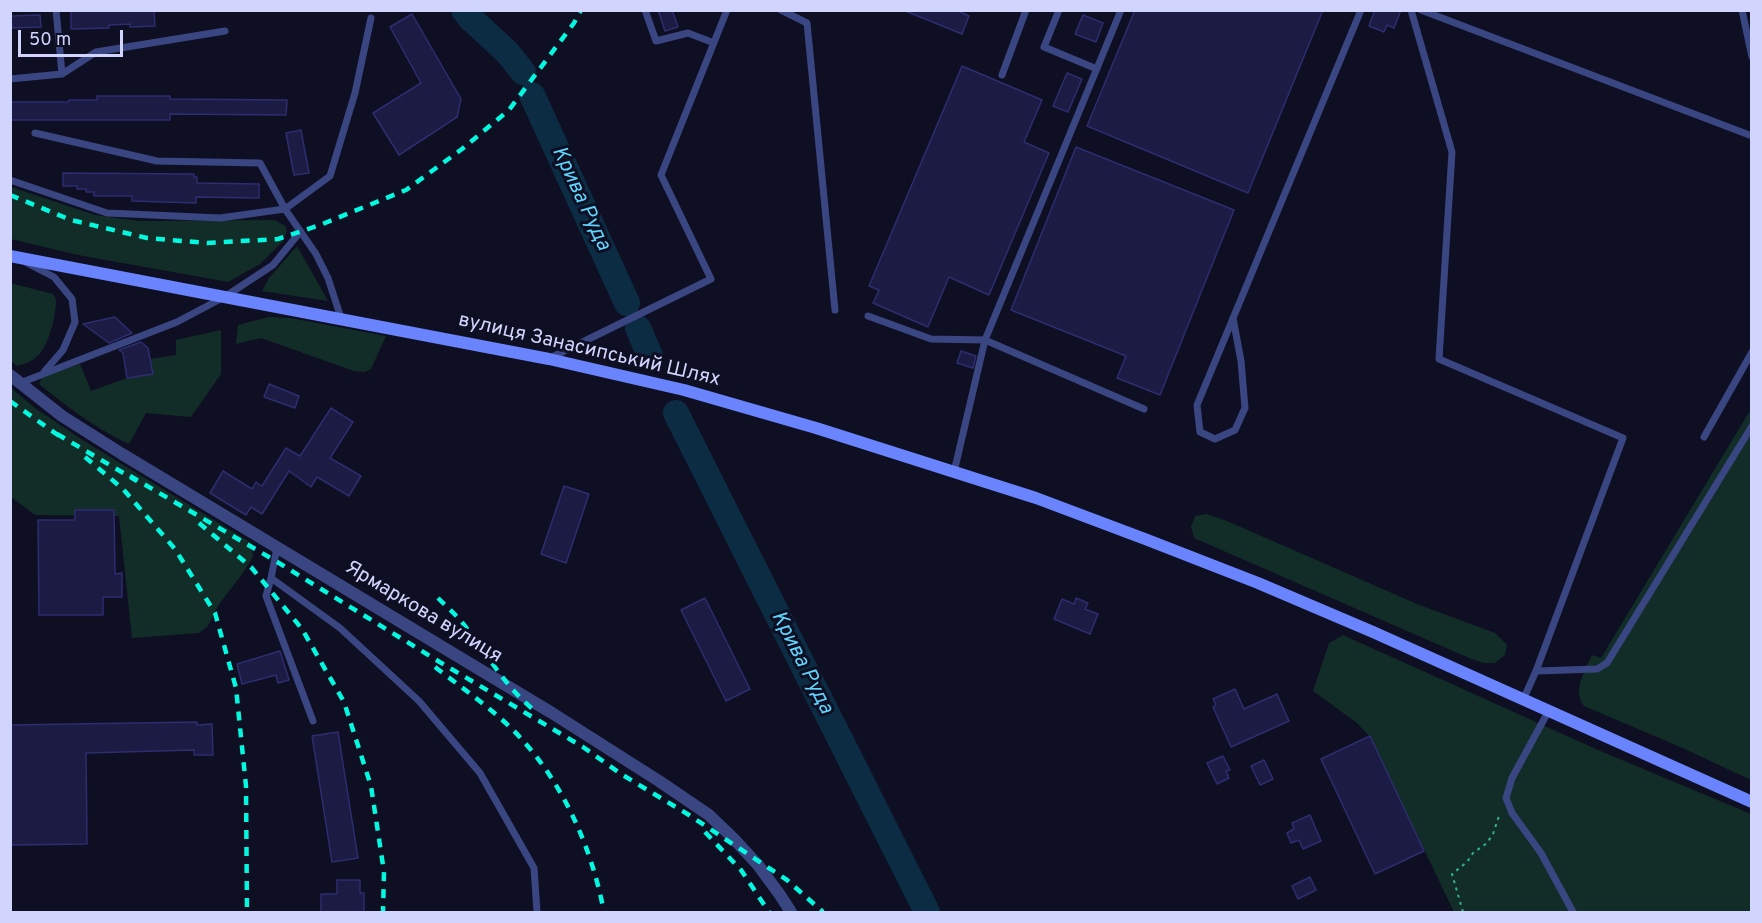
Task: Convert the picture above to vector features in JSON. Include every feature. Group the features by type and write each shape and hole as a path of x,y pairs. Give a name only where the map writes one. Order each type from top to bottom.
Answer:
{"main road":[{"name":"вулиця Занасипський Шлях","path":"14,257 549,358 753,409 954,472 1036,498 1258,583 1752,802"}],"street":[{"name":"Ярмаркова вулиця","path":"15,379 62,416 552,713 659,781 709,816 734,839 758,865 791,912"}],"lane":[{"path":"56,10 62,74"},
{"path":"645,10 656,41 688,33 714,43"},
{"path":"549,358 711,279 661,175 727,10"},
{"path":"781,10 807,23 835,310"},
{"path":"1002,75 1026,10"},
{"path":"1059,10 1044,47 1097,69"},
{"path":"954,472 984,340 1121,10"},
{"path":"1233,318 1241,361 1245,408 1235,430 1215,439 1200,432 1197,405 1233,318 1361,10"},
{"path":"1412,10 1452,152 1438,359 1623,438 1536,671 1523,700"},
{"path":"1421,10 1752,136"},
{"path":"1742,10 1752,57"},
{"path":"10,180 107,213 220,218 285,209 330,176 355,93 371,18"},
{"path":"10,79 62,74 96,52 225,31"},
{"path":"35,134 157,161 260,163 285,209 316,254 328,278 341,318"},
{"path":"15,379 44,373 177,322 226,296 273,265 300,232"},
{"path":"14,257 54,277 72,298 75,322 63,350 44,373"},
{"path":"868,316 931,339 984,340 1144,409"},
{"path":"1704,437 1752,352"},
{"path":"1536,671 1597,669 1607,663 1752,426"},
{"path":"277,548 266,596 313,721"},
{"path":"271,578 340,628 419,701 480,773 534,868 537,912"},
{"path":"1548,712 1512,778 1506,798 1512,813 1541,853 1573,912"}],"path":[{"path":"1463,912 1452,874 1487,843 1493,834 1506,798"}],"green space":[{"path":"11,187 95,215 139,221 275,220 285,226 287,231 282,242 260,264 228,282 78,255 11,239"},
{"path":"297,246 328,301 262,291 269,278"},
{"path":"10,283 53,294 56,301 52,329 44,348 39,355 27,363 17,366 11,361"},
{"path":"269,317 290,318 386,336 371,369 365,372 354,371 261,338 236,344 238,325"},
{"path":"221,330 221,374 191,417 146,413 129,444 94,424 39,384 42,377 80,364 91,391 127,378 152,374 150,359 176,355 176,340"},
{"path":"10,387 35,408 84,441 250,542 253,556 219,604 208,626 199,633 132,638 119,516 35,515 11,497"},
{"path":"1751,409 1751,780 1584,706 1579,687 1592,655 1601,658"},
{"path":"1206,514 1227,521 1417,604 1495,633 1507,645 1505,655 1495,663 1484,663 1469,658 1194,538 1191,527 1195,516"},
{"path":"1343,635 1598,750 1751,814 1751,912 1453,912 1370,737 1357,723 1313,691 1329,643"}],"building":[{"path":"71,10 154,10 155,26 130,27 130,24 109,25 109,28 71,29"},
{"path":"658,10 672,10 678,27 665,31"},
{"path":"903,10 956,10 969,16 962,34"},
{"path":"1135,10 1323,10 1248,193 1087,126"},
{"path":"1375,10 1401,10 1394,28 1387,25 1384,32 1369,26"},
{"path":"412,14 461,99 457,117 399,155 373,113 421,83 390,27"},
{"path":"40,15 41,27 12,28 11,16"},
{"path":"1083,15 1103,23 1096,42 1075,34"},
{"path":"962,66 1042,100 1024,142 1049,153 989,295 949,277 928,327 873,303 879,290 869,286"},
{"path":"1067,73 1082,79 1068,112 1053,106"},
{"path":"97,96 287,100 286,115 170,114 170,120 10,120 10,102 97,100"},
{"path":"301,130 309,173 294,175 286,133"},
{"path":"1076,147 1234,210 1160,395 1117,378 1126,356 1011,310"},
{"path":"63,173 194,174 194,177 197,177 197,183 259,184 259,198 196,197 196,203 132,201 132,196 94,196 94,192 77,189 77,186 63,186"},
{"path":"115,317 132,333 109,343 83,324"},
{"path":"141,342 148,348 153,374 127,378 123,353 119,350"},
{"path":"961,351 976,356 973,368 957,363"},
{"path":"269,384 299,396 295,408 264,397"},
{"path":"331,408 353,422 330,458 361,476 349,496 317,477 311,487 289,471 262,514 251,507 246,515 210,493 223,471 252,489 256,482 262,486 286,448 300,456"},
{"path":"564,486 589,494 566,563 541,554"},
{"path":"75,510 114,510 115,574 122,573 122,597 103,597 103,615 39,615 38,520 75,520"},
{"path":"705,598 750,689 726,701 681,610"},
{"path":"1076,598 1088,603 1085,609 1098,614 1090,634 1054,619 1062,599 1074,604"},
{"path":"280,651 289,680 278,683 276,675 242,684 237,664"},
{"path":"1235,689 1244,709 1277,694 1289,721 1231,747 1213,707 1216,705 1213,699"},
{"path":"197,722 197,725 212,724 213,755 194,755 194,750 86,753 87,844 10,845 10,725"},
{"path":"338,732 358,858 332,862 312,736"},
{"path":"1370,736 1424,851 1375,874 1321,759"},
{"path":"1223,756 1230,770 1226,771 1229,778 1217,784 1207,763"},
{"path":"1264,760 1273,779 1260,785 1251,766"},
{"path":"1310,815 1321,841 1303,849 1299,840 1291,843 1287,833 1294,829 1292,823"},
{"path":"1310,877 1316,890 1298,899 1292,886"},
{"path":"337,880 360,880 360,893 364,893 364,912 321,912 321,894 337,894"}],"waterway":[{"name":"Крива Руда","path":"464,10 507,52 523,72"},
{"name":"Крива Руда","path":"532,95 627,303"},
{"path":"638,328 651,358"},
{"name":"Крива Руда","path":"676,413 927,912"}],"railway":[{"path":"10,195 71,220 147,238 207,243 278,239 320,225 406,190 462,149 509,110 574,23 581,10"},
{"path":"10,401 62,438"},
{"path":"57,434 137,481"},
{"path":"85,457 123,489 175,549 215,613 236,688 246,786 247,912"},
{"path":"130,476 274,560 583,747 621,774 689,815 787,880 823,912"},
{"path":"199,523 251,567 302,629 344,702 371,786 384,872 383,912"},
{"path":"438,598 461,621 514,691 535,711"},
{"path":"435,667 505,722 531,750 546,771 560,792 582,838 604,912"},
{"path":"705,832 741,870 769,912"}]}
